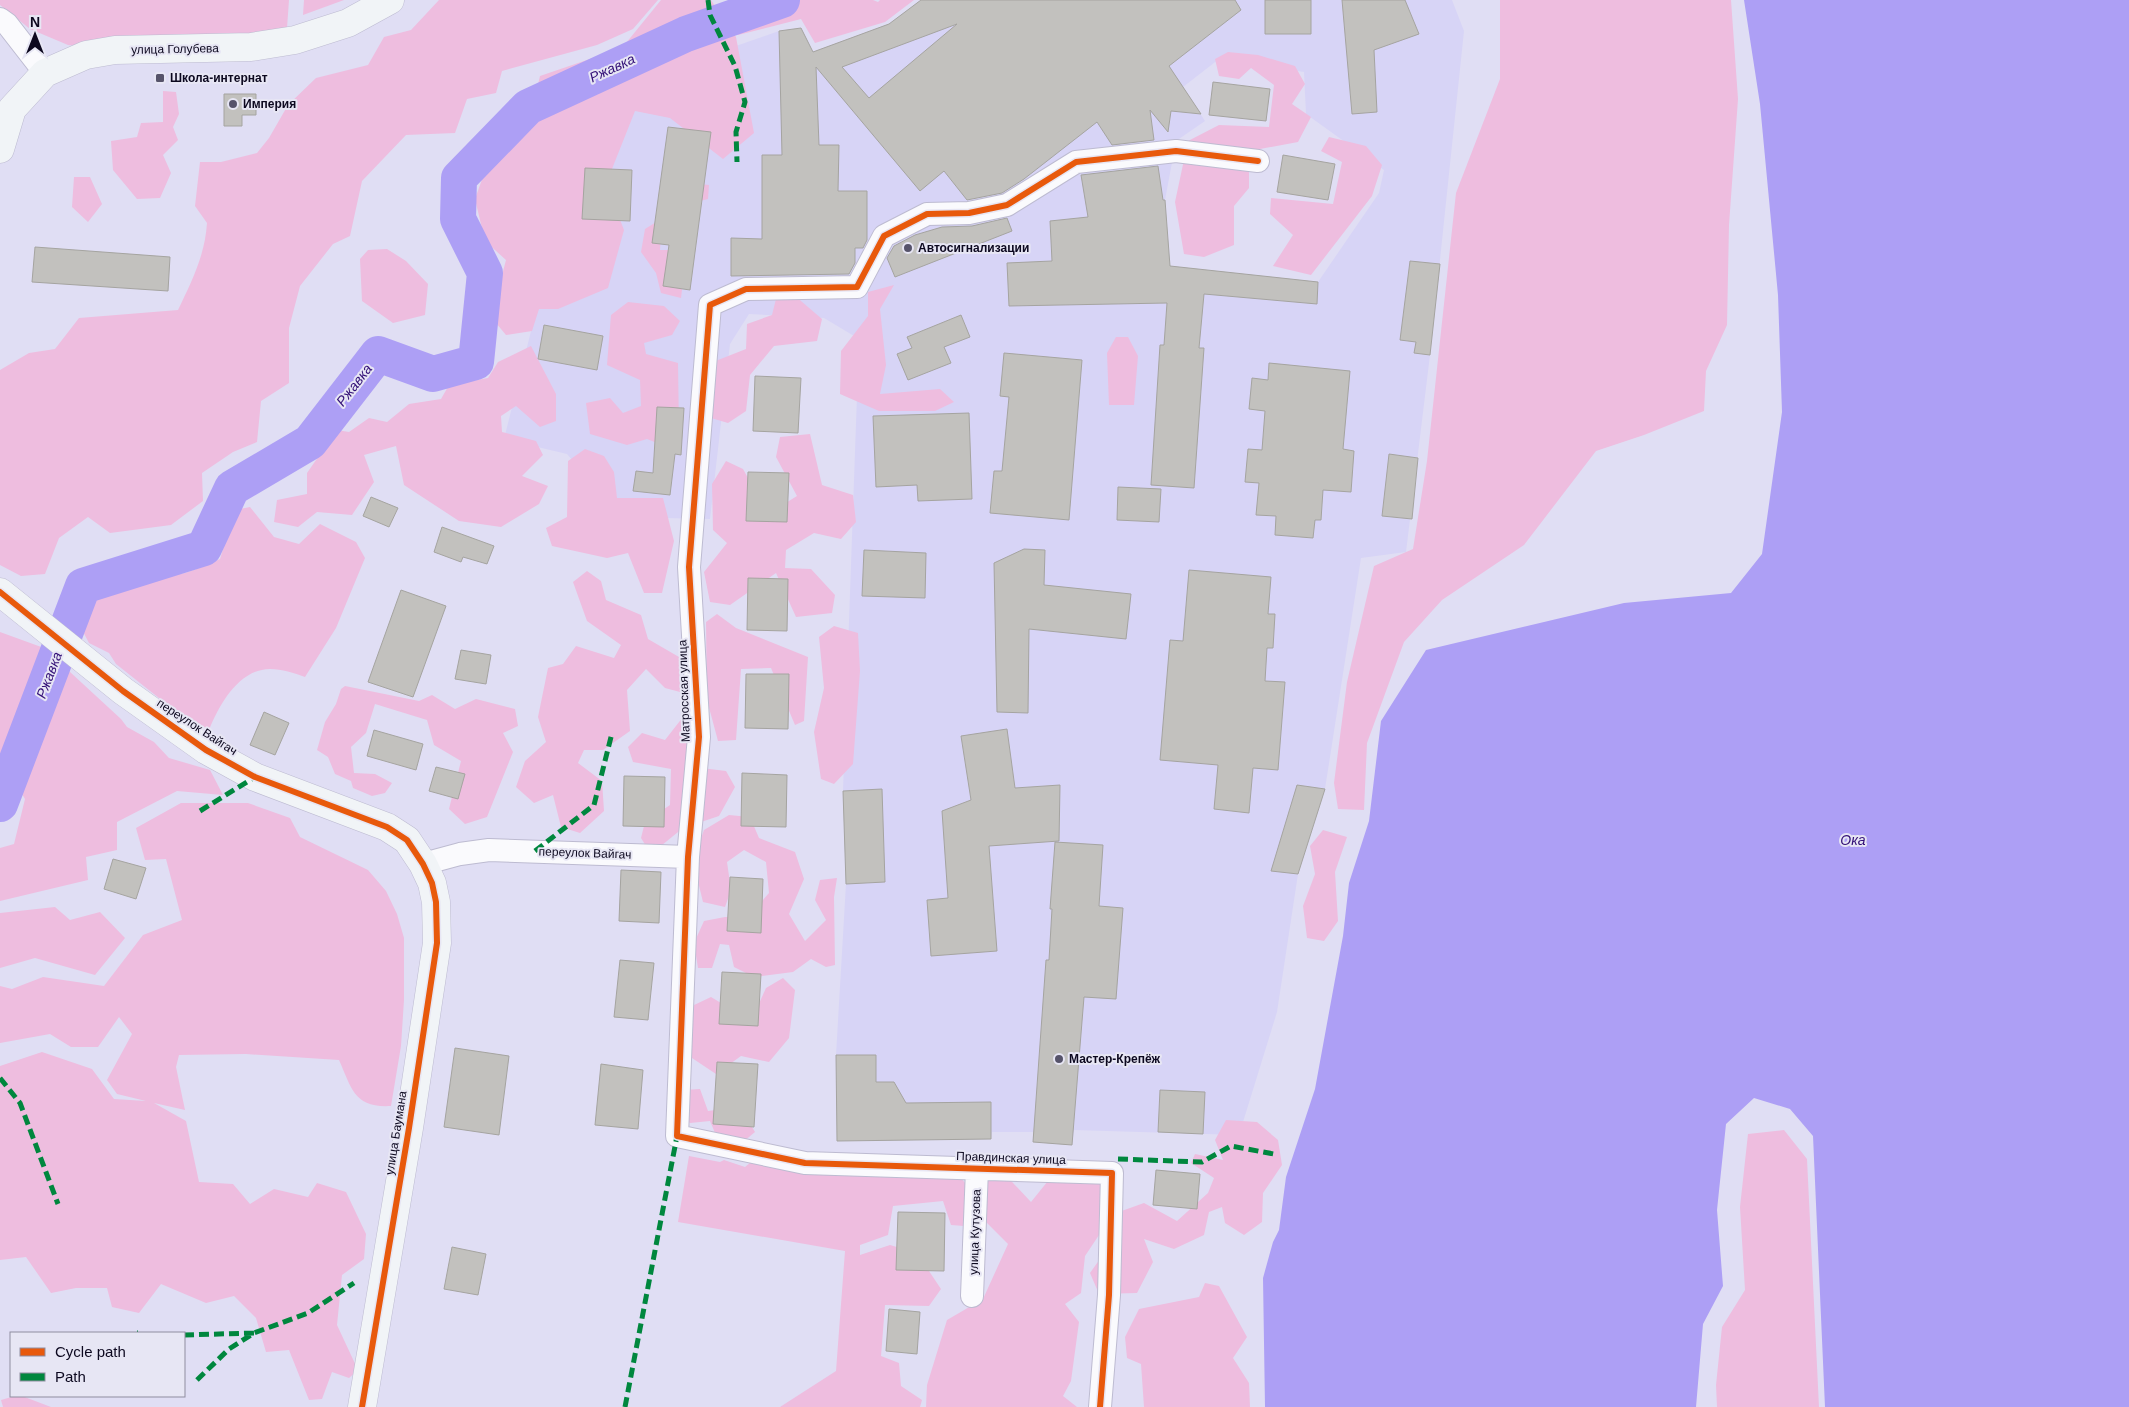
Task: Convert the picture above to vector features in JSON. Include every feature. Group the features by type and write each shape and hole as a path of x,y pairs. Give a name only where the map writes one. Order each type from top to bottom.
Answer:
{"street":[{"name":"улица Голубева","path":"0,149 12,109 45,73 86,55 115,50 251,47 295,40 348,23 390,0"},
{"path":"0,19 7,24 45,73"},
{"name":"Матросская улица","path":"677,1136 688,858 699,738 690,567 710,306 746,289 857,287 884,236 927,214 969,213 1007,205 1076,162 1176,151 1258,161"},
{"name":"переулок Вайгач","path":"0,592 123,691 206,750 255,777 387,827 407,840 423,864 460,854 489,850 688,858"},
{"name":"улица Баумана","path":"362,1407 409,1128 437,943 436,902 432,883 423,864"},
{"name":"Правдинская улица","path":"677,1136 805,1163 1112,1173 1109,1295 1100,1407"},
{"name":"улица Кутузова","path":"972,1296 977,1168"}],"shaded area":[{"path":"0,0 289,0 287,28 280,35 84,47 68,45 30,29 0,5"},
{"path":"304,0 344,0 303,15"},
{"path":"439,0 658,0 633,29 597,45 502,71 496,93 467,99 455,133 406,135 362,181 350,236 333,244 300,286 289,328 289,383 261,401 257,442 233,452 202,473 203,501 171,525 110,533 88,517 59,538 45,574 21,576 0,565 0,370 29,353 55,349 79,318 178,310 197,268 206,235 207,223 195,206 200,162 221,162 257,153 269,138 288,105 316,78 368,65 384,37 411,30"},
{"path":"661,0 711,0 736,37 754,133 723,159 670,118 635,111 606,184 624,230 608,288 558,309 539,309 532,331 506,335 491,317 506,260 485,241 475,199 489,160 503,151 508,117 535,97 540,76 622,48"},
{"path":"751,0 873,0 878,2 880,0 914,0 885,22 815,43 801,19 738,35 724,13 733,2"},
{"path":"921,0 1452,0 1464,31 1430,355 1406,552 1361,558 1325,789 1298,874 1277,1012 1239,1135 1074,1130 1072,1145 1033,1142 1033,1132 992,1132 991,1139 837,1141 836,1055 846,884 843,791 859,339 824,318 749,314 730,344 710,519 621,517 567,454 504,439 576,151 638,80 779,31 801,28 813,52 889,24","holes":["1219,59 1304,72 1306,114 1384,170 1379,193 1318,282 1170,266 1165,200 1176,141 1205,121 1183,87"]},
{"path":"1500,0 1731,0 1738,99 1729,225 1727,325 1706,371 1704,411 1644,435 1596,451 1524,545 1442,600 1404,642 1367,743 1364,810 1338,809 1334,783 1347,682 1374,566 1413,549 1427,461 1456,193 1500,79"},
{"path":"1228,52 1258,55 1295,66 1305,84 1292,104 1311,117 1298,142 1249,151 1249,188 1234,206 1234,245 1204,257 1184,254 1175,202 1188,141 1219,125 1269,127 1274,85 1251,68 1239,79 1219,76 1215,59"},
{"path":"163,91 176,92 179,114 173,127 178,140 163,155 171,173 160,198 137,199 113,170 111,141 137,137 141,123 163,122"},
{"path":"1329,137 1366,146 1382,165 1372,196 1311,275 1273,266 1293,235 1270,214 1271,198 1333,204 1342,162 1321,151"},
{"path":"74,177 90,177 102,204 88,222 72,207"},
{"path":"682,182 709,185 708,199 684,205 661,234 660,250 682,250 683,282 681,298 661,293 656,273 641,252 645,229 661,219"},
{"path":"387,249 406,261 428,284 425,315 393,323 362,301 360,259 368,250"},
{"path":"894,285 880,309 886,365 880,394 940,389 954,402 935,411 879,411 840,394 841,351 868,316 868,292"},
{"path":"794,295 822,319 817,341 774,346 750,375 746,411 728,423 711,418 713,362 746,349 747,324 772,315 776,299"},
{"path":"628,302 664,306 680,321 672,335 644,343 646,354 678,363 679,430 667,447 647,439 627,445 590,434 586,403 610,398 623,413 641,406 640,380 607,365 611,315"},
{"path":"1116,337 1128,337 1138,356 1134,405 1109,405 1107,353"},
{"path":"531,346 556,394 556,421 540,427 516,406 501,416 502,432 536,441 543,455 522,476 548,486 539,504 501,527 459,521 404,485 396,446 364,455 374,482 352,515 317,512 298,527 274,522 277,500 307,494 307,473 337,430 349,432 369,418 387,422 409,404 441,399 449,385 488,378 498,362"},
{"path":"810,434 822,485 853,495 856,522 841,539 814,533 786,550 785,568 811,569 835,595 832,613 796,617 776,573 730,605 710,602 704,572 727,543 713,530 712,484 726,461 743,469 768,514 797,496 776,457 780,437"},
{"path":"585,449 604,456 614,472 617,498 663,498 674,541 662,593 644,593 628,553 607,558 552,546 546,528 567,517 568,461"},
{"path":"250,507 274,537 299,544 320,524 356,542 365,558 336,628 305,677 283,670 270,669 249,675 232,690 218,710 209,730 164,702 116,664 109,653 89,643 70,607 76,589 104,593 106,572 116,559 144,558 163,572 180,574 220,559 235,510"},
{"path":"587,571 601,581 606,600 641,615 648,639 679,657 680,692 665,688 646,669 627,690 630,731 603,750 584,750 578,763 602,781 604,811 580,833 561,827 553,795 534,803 516,787 525,761 546,742 538,717 548,668 563,664 576,646 614,658 621,645 587,621 573,582"},
{"path":"717,614 736,628 808,657 804,721 795,725 771,668 741,669 736,740 718,741 707,700 706,622"},
{"path":"834,626 858,633 860,671 853,764 834,784 821,779 814,732 824,688 819,637"},
{"path":"0,632 44,648 121,719 127,727 154,742 169,758 210,770 223,795 177,791 117,822 117,850 86,857 88,880 0,901 0,848 14,844 25,799 16,784 0,784"},
{"path":"345,686 419,701 432,695 455,709 476,699 515,709 518,726 503,733 513,752 487,817 465,824 449,809 461,761 434,745 427,720 375,704 366,733 351,747 354,773 375,774 392,783 385,793 372,796 353,788 351,781 335,774 328,757 317,750 325,722 336,704 341,689"},
{"path":"683,717 693,736 685,766 726,771 735,787 719,816 683,828 651,854 641,838 645,822 670,805 671,769 633,762 628,747 642,733 665,740"},
{"path":"181,803 248,803 290,818 300,837 368,870 386,891 397,914 404,938 404,1000 401,1046 391,1106 369,1104 356,1095 339,1060 246,1054 179,1055 176,1067 185,1110 154,1103 186,1121 199,1182 233,1184 250,1204 274,1189 308,1197 317,1183 346,1192 366,1234 364,1259 342,1275 337,1325 358,1370 349,1378 332,1372 322,1399 309,1400 289,1350 266,1352 256,1318 234,1296 206,1303 161,1284 139,1313 112,1307 107,1288 76,1288 51,1293 26,1257 0,1260 0,1066 42,1052 92,1069 114,1099 146,1101 117,1094 107,1080 132,1034 119,1017 98,1047 71,1047 50,1034 0,1043 0,986 12,989 43,977 104,986 143,935 182,920 166,859 145,860 136,828"},
{"path":"729,815 750,817 759,838 795,852 804,879 789,914 805,941 826,920 815,900 820,880 837,878 834,897 835,965 826,967 811,959 793,972 754,977 734,967 729,945 720,944 712,968 698,968 694,943 704,921 725,917 748,917 769,893 766,862 744,850 727,862 731,890 725,907 703,902 693,861 704,830"},
{"path":"1323,830 1347,837 1335,872 1338,921 1324,941 1307,938 1303,906 1315,874 1310,846"},
{"path":"55,907 70,920 100,912 125,938 95,975 35,958 0,968 0,913"},
{"path":"783,978 795,990 789,1038 769,1062 741,1056 716,1074 692,1058 692,1006 711,997 751,1021 766,988"},
{"path":"700,1089 708,1111 740,1107 755,1132 743,1142 718,1140 710,1121 690,1123 681,1114 684,1090"},
{"path":"1226,1120 1257,1122 1278,1140 1282,1165 1263,1193 1262,1222 1244,1235 1225,1223 1222,1207 1209,1212 1204,1235 1174,1249 1144,1239 1153,1262 1137,1293 1099,1294 1090,1273 1117,1235 1116,1213 1144,1203 1177,1221 1208,1193 1214,1178 1191,1163 1195,1154 1223,1160 1215,1140"},
{"path":"1784,1130 1807,1159 1819,1407 1717,1407 1716,1385 1722,1327 1745,1290 1740,1207 1748,1134"},
{"path":"689,1156 720,1162 724,1160 745,1167 757,1157 955,1171 971,1190 964,1226 951,1225 943,1201 893,1206 888,1235 860,1245 860,1255 890,1245 917,1253 941,1289 929,1306 885,1305 881,1356 899,1363 901,1386 922,1400 920,1407 780,1407 836,1371 845,1251 678,1222"},
{"path":"997,1166 1031,1202 1060,1166 1102,1177 1099,1235 1085,1256 1081,1293 1065,1304 1079,1322 1071,1381 1063,1396 1077,1407 926,1407 927,1385 947,1320 983,1299 1008,1244 984,1220 978,1197"},
{"path":"1205,1283 1219,1286 1247,1337 1233,1358 1249,1383 1250,1407 1144,1407 1141,1364 1127,1358 1125,1337 1139,1309 1199,1297"},
{"path":"12,1397 25,1397 51,1407 3,1407 1,1400"}],"water":[{"name":"Ока","path":"1744,0 2129,0 2129,1407 1825,1407 1813,1136 1790,1109 1754,1098 1726,1124 1717,1210 1723,1286 1703,1324 1696,1407 1265,1407 1263,1278 1273,1242 1279,1230 1286,1177 1315,1089 1343,936 1349,883 1369,821 1381,721 1426,650 1624,603 1731,593 1762,554 1782,412 1778,295 1760,104"}],"building":[{"path":"921,0 1235,0 1241,10 1169,66 1201,114 1171,111 1168,132 1150,110 1154,140 1112,145 1097,122 1024,179 1002,193 967,200 944,171 920,191 816,67 819,145 839,145 838,191 867,191 867,240 863,248 855,248 855,263 849,274 731,276 731,238 762,239 762,155 782,155 779,31 801,28 813,52 889,24","holes":["957,24 869,98 842,67"]},
{"path":"1265,0 1311,0 1311,34 1265,34"},
{"path":"1342,0 1405,0 1419,34 1374,50 1377,112 1352,114"},
{"path":"1213,82 1270,89 1266,121 1209,115"},
{"name":"Империя","path":"224,94 256,94 256,115 242,115 242,126 224,126"},
{"path":"668,127 711,132 690,290 663,286 669,245 652,243"},
{"path":"1283,155 1335,164 1328,200 1277,192"},
{"path":"1158,166 1163,200 1165,200 1170,266 1318,282 1317,304 1204,294 1199,348 1204,348 1194,488 1151,485 1160,345 1164,345 1167,303 1009,306 1007,263 1052,261 1050,221 1088,217 1081,175"},
{"path":"585,168 632,170 630,221 582,219"},
{"path":"1007,218 1012,231 895,277 887,258 894,246 915,235 942,227 972,226"},
{"path":"35,247 170,257 168,291 32,282"},
{"path":"1410,261 1440,264 1430,355 1414,353 1416,342 1400,340"},
{"path":"961,315 970,337 944,347 951,363 908,380 897,354 912,348 907,337"},
{"path":"544,325 603,336 597,370 538,359"},
{"path":"1004,353 1082,360 1069,520 990,513 994,471 1002,471 1009,397 1000,396"},
{"path":"1269,363 1350,371 1343,449 1354,451 1351,492 1323,490 1321,520 1315,520 1313,538 1275,535 1276,516 1256,515 1259,483 1245,482 1248,449 1262,450 1265,411 1249,409 1252,378 1268,380"},
{"path":"755,376 801,378 798,433 753,431"},
{"path":"657,407 684,408 681,455 675,454 670,495 633,491 636,471 653,473"},
{"path":"969,413 972,499 918,501 917,485 876,487 873,416"},
{"path":"1389,454 1418,458 1412,519 1382,516"},
{"path":"748,472 789,473 787,522 746,521"},
{"path":"1118,487 1161,489 1159,522 1117,520"},
{"path":"371,497 398,508 389,527 363,516"},
{"path":"442,527 494,546 487,564 463,557 461,562 434,552"},
{"path":"1024,549 1045,550 1044,585 1131,594 1126,639 1029,629 1028,713 997,712 994,563"},
{"path":"864,550 926,553 925,598 862,596"},
{"path":"1189,570 1271,577 1268,614 1275,614 1273,648 1267,648 1265,681 1285,682 1278,770 1253,768 1249,813 1214,809 1218,765 1160,760 1170,640 1183,641"},
{"path":"748,578 788,579 787,631 747,630"},
{"path":"401,590 446,606 413,697 368,682"},
{"path":"461,650 491,655 486,684 455,679"},
{"path":"746,674 789,674 788,729 745,728"},
{"path":"264,712 289,723 275,755 250,745"},
{"path":"1007,729 1015,788 1060,785 1059,841 989,846 997,951 931,956 927,900 948,898 942,811 971,800 961,736"},
{"path":"374,730 423,744 416,770 367,756"},
{"path":"436,767 465,774 458,799 429,791"},
{"path":"742,773 787,775 786,827 741,826"},
{"path":"624,776 665,777 664,827 623,826"},
{"path":"1297,785 1325,789 1298,874 1271,871"},
{"path":"882,789 885,882 846,884 843,791"},
{"path":"1055,842 1103,845 1099,906 1123,908 1116,999 1084,997 1072,1145 1033,1142 1046,960 1049,960 1052,909 1050,909"},
{"path":"113,859 146,868 136,899 104,889"},
{"path":"621,870 661,872 659,923 619,921"},
{"path":"730,877 763,879 761,933 727,931"},
{"path":"620,960 654,963 648,1020 614,1017"},
{"path":"722,972 761,974 758,1026 719,1024"},
{"path":"455,1048 509,1056 499,1135 444,1127"},
{"path":"836,1055 876,1055 876,1082 894,1082 906,1103 991,1102 991,1139 837,1141"},
{"path":"717,1062 758,1064 754,1127 713,1124"},
{"path":"601,1064 643,1070 638,1129 595,1125"},
{"path":"1160,1090 1205,1092 1203,1134 1158,1132"},
{"path":"1156,1170 1200,1174 1197,1209 1153,1205"},
{"path":"898,1212 945,1213 944,1271 896,1270"},
{"path":"452,1247 486,1254 478,1295 444,1289"},
{"path":"889,1309 920,1312 917,1354 886,1351"}],"waterway":[{"name":"Ржавка","path":"0,804 83,586 204,548 232,488 310,442 378,354 433,374 476,362 485,273 458,219 459,178 528,107 686,34 782,0"}],"marked path":[{"path":"708,0 710,15 735,66 745,102 736,132 737,162"},
{"path":"535,851 594,805 612,733"},
{"path":"200,811 255,777"},
{"path":"0,1078 20,1103 58,1204"},
{"path":"625,1407 677,1136"},
{"path":"1118,1159 1202,1162 1231,1146 1274,1154"},
{"path":"197,1380 229,1349 254,1333 308,1313 354,1283"},
{"path":"185,1335 254,1333"}],"cycle path":[{"path":"1100,1407 1109,1295 1112,1173 805,1163 677,1136 688,857 699,737 689,567 710,305 746,289 857,287 884,236 927,214 969,213 1007,205 1076,162 1176,151 1258,161"},
{"path":"0,592 123,691 206,750 255,777 387,827 407,840 423,864 432,883 436,902 437,943 409,1128 362,1407"}],"place":[{"name":"Школа-интернат","path":"160,78"},
{"name":"Империя","path":"233,104"},
{"name":"Автосигнализации","path":"908,248"},
{"name":"Мастер-Крепёж","path":"1059,1059"}]}
